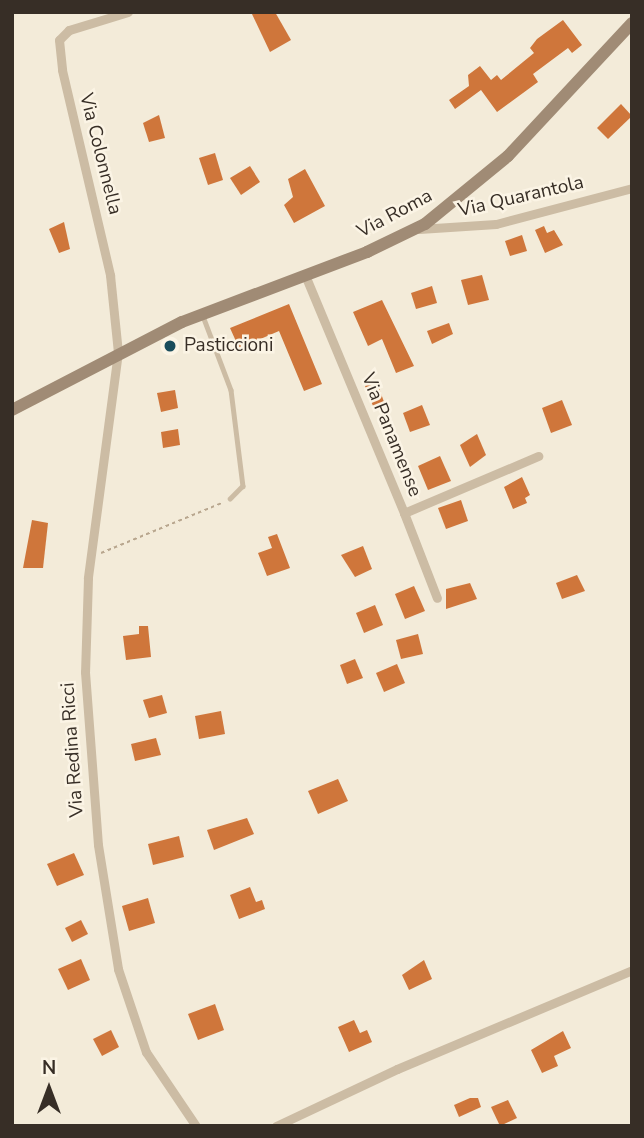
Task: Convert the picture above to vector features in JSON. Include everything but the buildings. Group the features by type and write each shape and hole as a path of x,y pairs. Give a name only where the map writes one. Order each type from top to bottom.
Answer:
{"main road":[{"name":"Via Roma","path":"12,410 118,352 202,313 417,229 508,156 632,23"}],"street":[{"name":"Via Colonnella","path":"118,352 110,275 59,44 69,30 128,12"},
{"name":"Via Quarantola","path":"417,229 496,224 632,188"},
{"name":"Via Panamense","path":"305,275 404,513 538,456"},
{"name":"Via Redina Ricci","path":"118,352 90,557 85,672 96,823 110,932 141,1041 195,1126"},
{"path":"404,513 437,598"},
{"path":"276,1126 386,1073 632,970"}],"lane":[{"path":"202,313 231,390 243,486 230,499"}],"path":[{"path":"90,557 230,499"}],"place":[{"name":"Pasticcioni","path":"170,346"}]}
